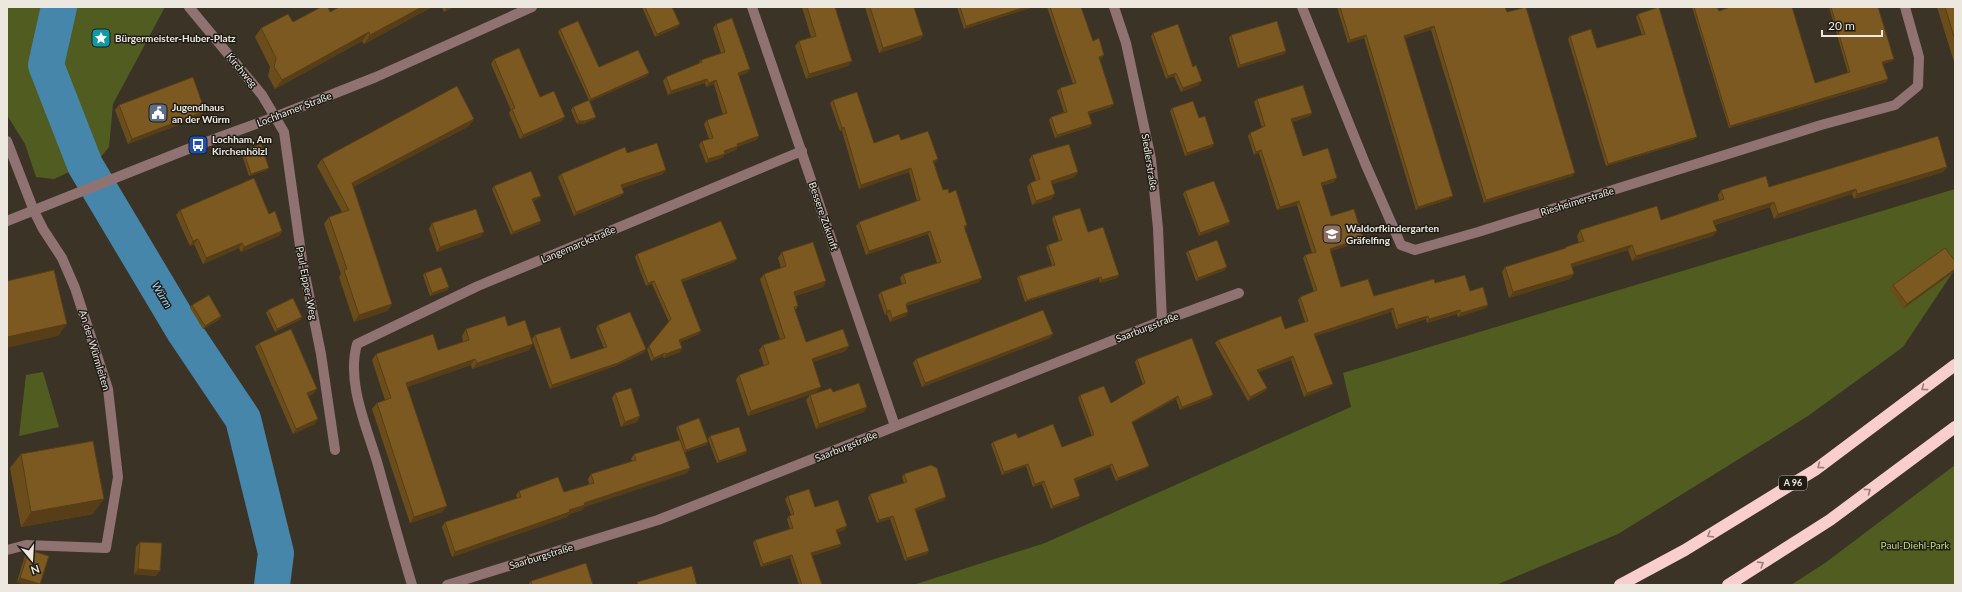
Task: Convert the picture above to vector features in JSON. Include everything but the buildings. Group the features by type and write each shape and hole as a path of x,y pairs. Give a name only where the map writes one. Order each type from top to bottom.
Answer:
{"highway":[{"name":"A 96","path":"1620,585 1685,550 1815,470 1955,365"},
{"path":"1728,585 1830,520 1955,427"}],"street":[{"name":"Kirchweg","path":"189,7 262,95 275,117"},
{"name":"Lochhamer Straße","path":"7,222 117,179 198,145 275,117 376,77 532,7"},
{"name":"Bessere Zukunft","path":"752,7 895,426"},
{"name":"Siedlerstraße","path":"1114,7 1126,43 1151,159 1158,228 1162,321"},
{"name":"Riesheimerstraße","path":"1302,7 1364,163 1401,244 1415,250 1478,232 1821,125 1895,105 1918,86 1919,57 1905,7"},
{"name":"Paul-Eipper-Weg","path":"275,117 284,132 286,142 302,260 321,354 335,450"},
{"name":"An der Würmleiten","path":"7,140 34,211 43,229 62,258 75,288 108,389 118,477 106,548 26,545 7,550"},
{"name":"Langemarckstraße","path":"412,585 362,413 354,376 353,358 356,344 478,286 802,151"},
{"name":"Saarburgstraße","path":"447,585 658,520 1239,292"}],"green space":[{"path":"7,7 165,7 113,104 109,147 100,158 54,179 36,177 25,144 7,115"},
{"path":"1955,189 1955,269 1903,347 1808,416 1618,534 1496,585 913,585 1045,543 1351,407 1343,373"},
{"path":"43,372 59,427 19,436 26,375"},
{"name":"Paul-Diehl-Park","path":"1955,465 1955,585 1791,585 1825,563"}],"waterway":[{"name":"Würm","path":"59,7 46,65 85,165 184,331 243,419 276,553 272,585"}],"place":[{"name":"Bürgermeister-Huber-Platz","path":"101,38"},
{"name":"Jugendhaus an der Würm","path":"158,113"},
{"name":"Lochham, Am Kirchenhölzl","path":"198,145"},
{"name":"Waldorfkindergarten Gräfelfing","path":"1332,234"}]}
